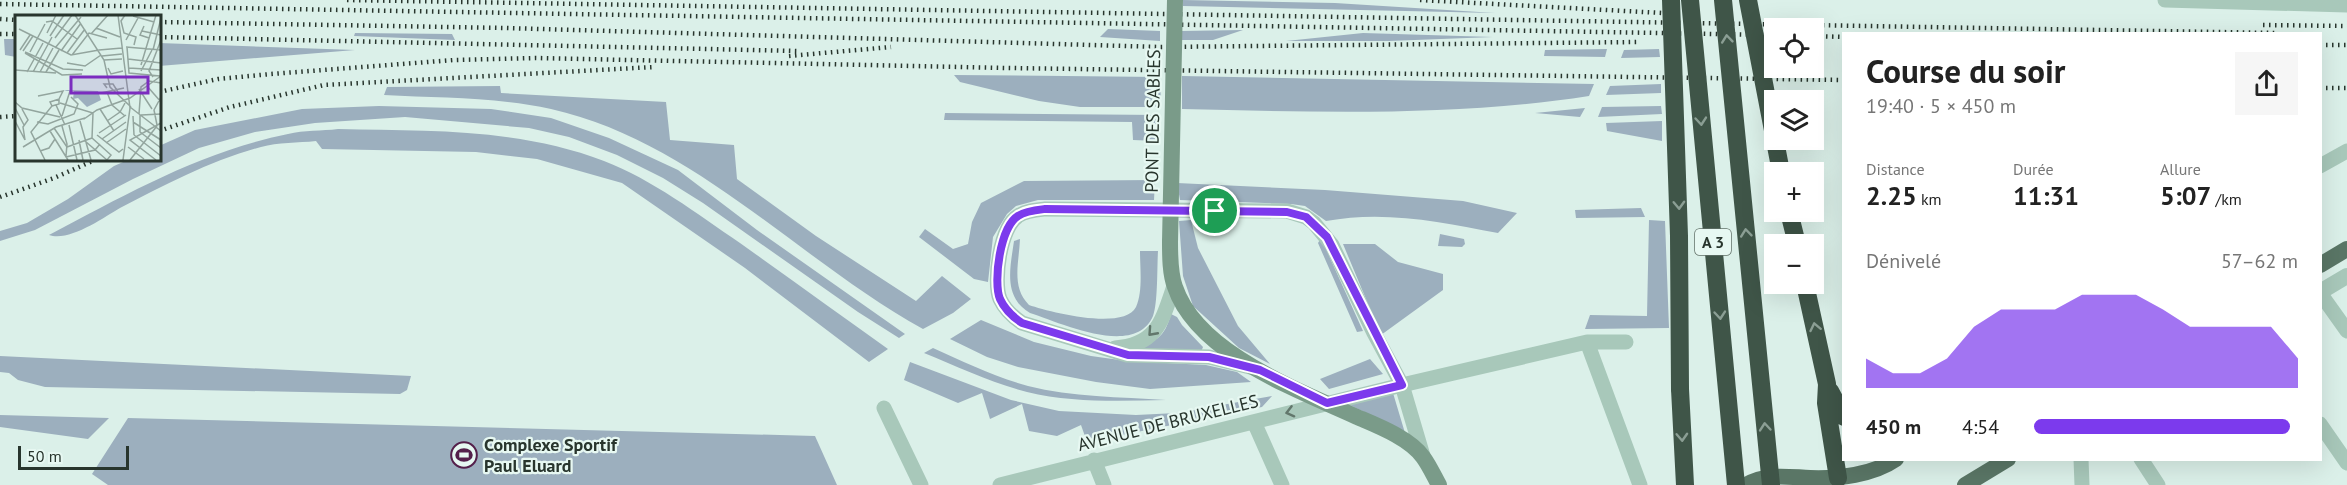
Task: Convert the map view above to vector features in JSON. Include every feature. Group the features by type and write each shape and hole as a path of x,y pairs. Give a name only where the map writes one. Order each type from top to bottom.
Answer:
{"highway":[{"path":"1671,0 1679,237 1680,389 1685,485"},
{"name":"A 3","path":"1690,0 1736,485"},
{"name":"A 3","path":"1723,0 1771,485"},
{"path":"1748,0 1779,162"},
{"path":"1807,294 1826,377 1842,413"},
{"path":"1826,377 1826,403 1837,482"}],"main road":[{"name":"PONT DES SABLES","path":"1174,286 1170,242 1175,0"},
{"path":"2322,264 2347,249"},
{"path":"1174,286 1186,308 1211,339 1235,357 1374,424 1405,442 1423,456 1438,485"},
{"path":"1746,485 1758,479 1779,476 1813,482 1837,482 1893,461"},
{"path":"1965,485 2005,461"}],"street":[{"path":"2165,0 2347,5"},
{"path":"2322,165 2347,151"},
{"path":"1260,370 1209,357 1128,355 1022,323 1011,316 1005,308 998,290 1001,241 1004,231 1016,217 1034,211 1054,209 1287,212 1306,217 1320,229 1332,245 1402,385 1423,456"},
{"path":"2322,291 2347,276"},
{"path":"1106,349 1139,345 1148,337 1156,329 1174,286"},
{"path":"2322,295 2347,331"},
{"path":"1587,342 1641,485"},
{"name":"AVENUE DE BRUXELLES","path":"1000,485 1327,403 1587,342 1626,342"},
{"path":"884,408 921,485"},
{"path":"1254,422 1282,485"},
{"path":"2322,427 2347,463"},
{"path":"1094,460 1104,485"},
{"path":"2081,461 2082,485"},
{"path":"2142,461 2158,485"}],"shaded area":[{"path":"1183,0 1335,3 1495,13 1183,6"},
{"path":"1108,29 1160,31 1160,41 1100,37"},
{"path":"1243,30 1213,40 1179,40 1181,31"},
{"path":"355,33 452,34 455,40 354,36"},
{"path":"1363,33 1493,37 1389,41 1286,41"},
{"path":"4,39 15,39 15,57 5,55"},
{"path":"160,43 355,50 160,66"},
{"path":"1607,49 1605,57 1544,56 1545,50"},
{"path":"1659,49 1660,57 1621,58 1624,50"},
{"path":"954,75 1160,77 1161,107 1080,107 1039,101 960,82"},
{"path":"1182,76 1594,84 1589,96 1538,103 1386,112 1284,111 1182,109"},
{"path":"1661,84 1661,93 1606,95 1610,86"},
{"path":"500,86 501,93 666,102 670,140 734,145 737,179 816,236 916,301 942,276 971,299 953,313 923,329 832,270 699,174 652,147 603,125 551,109 510,102 384,95 387,87"},
{"path":"379,106 491,109 551,118 609,138 678,170 757,230 905,334 899,338 858,312 703,203 663,178 617,155 569,137 529,128 405,117 315,123 255,132 199,148 35,230 0,241 0,231 27,223 68,199 114,166 128,160 160,160 160,146 195,130 302,109"},
{"path":"1661,106 1662,114 1598,117 1602,107"},
{"path":"1585,108 1580,117 1535,113"},
{"path":"945,113 1160,115 1157,141 1133,140 1132,122 944,120"},
{"path":"1662,121 1662,141 1607,131 1606,123"},
{"path":"338,129 439,131 506,137 572,150 604,161 657,187 691,209 888,349 869,362 745,268 622,183 537,159 476,152 322,149 316,141 274,144 243,152 189,174 76,232 57,236 49,235 107,204 194,163 256,142 294,133"},
{"path":"1155,180 1154,200 1038,200 1016,206 1007,214 993,237 988,282 974,279 919,237 925,229 953,249 968,244 972,222 981,203 1024,181"},
{"path":"1177,183 1325,190 1463,201 1517,213 1498,233 1434,221 1391,217 1326,221 1305,206 1180,200"},
{"path":"1641,208 1645,217 1576,218 1575,210"},
{"path":"1191,220 1198,248 1238,326 1270,364 1239,348 1193,306 1183,276 1179,221"},
{"path":"1649,220 1665,221 1669,328 1585,329 1590,315 1647,316"},
{"path":"1440,234 1464,239 1465,244 1462,247 1438,246"},
{"path":"1321,238 1363,331 1357,332 1318,243"},
{"path":"1020,239 1018,283 1023,298 1029,305 1086,318 1117,318 1129,314 1136,307 1140,294 1140,251 1158,251 1157,294 1153,316 1144,328 1131,335 1114,336 1096,334 1030,313 1016,299 1010,282 1014,241"},
{"path":"1343,244 1375,244 1398,262 1443,274 1443,290 1381,335"},
{"path":"1171,314 1177,317 1203,347 1201,352 1132,349 1158,338 1165,329"},
{"path":"981,320 1034,342 1091,356 1127,361 1206,365 1237,372 1251,382 1150,389 1096,382 1018,367 987,357 950,339"},
{"path":"933,348 992,374 1045,390 1166,400 1079,400 1044,396 988,379 924,353"},
{"path":"0,356 411,376 407,390 400,394 45,387 18,380 9,373 0,372"},
{"path":"1370,359 1383,374 1329,389 1320,379"},
{"path":"910,362 1011,400 1059,411 1136,415 1177,413 1272,396 1262,407 1087,442 1081,425 1057,436 1029,431 1022,404 990,419 982,393 958,403 904,380"},
{"path":"1393,393 1405,433 1350,405"},
{"path":"0,415 109,418 88,439 0,427"},
{"name":"Complexe Sportif Paul Eluard","path":"128,418 815,436 837,485 108,485 92,474"}],"railway":[{"path":"347,0 2218,32"},
{"path":"1420,0 1681,14"},
{"path":"0,4 1764,35"},
{"path":"0,19 15,20"},
{"path":"160,22 506,28 1160,47 1637,42"},
{"path":"2263,25 2347,26"},
{"path":"0,34 15,34"},
{"path":"1824,36 1842,37"},
{"path":"160,37 798,51"},
{"path":"2322,45 2347,45"},
{"path":"789,56 891,47"},
{"path":"160,92 218,79 271,74 454,60 536,58 1008,68 1842,80"},
{"path":"160,131 230,107 324,85 654,67"},
{"path":"2322,88 2347,88"},
{"path":"160,104 164,103"},
{"path":"0,117 15,116"},
{"path":"0,197 54,178 95,160"}],"place":[{"name":"Complexe Sportif Paul Eluard","path":"464,455"}],"route":[{"path":"1045,209 1215,211 1297,213 1314,223 1332,245 1402,385 1327,403 1260,370 1209,357 1128,355 1022,323 1011,316 1000,299 998,290 1001,241 1004,231 1016,217 1025,213 1045,209"}]}
